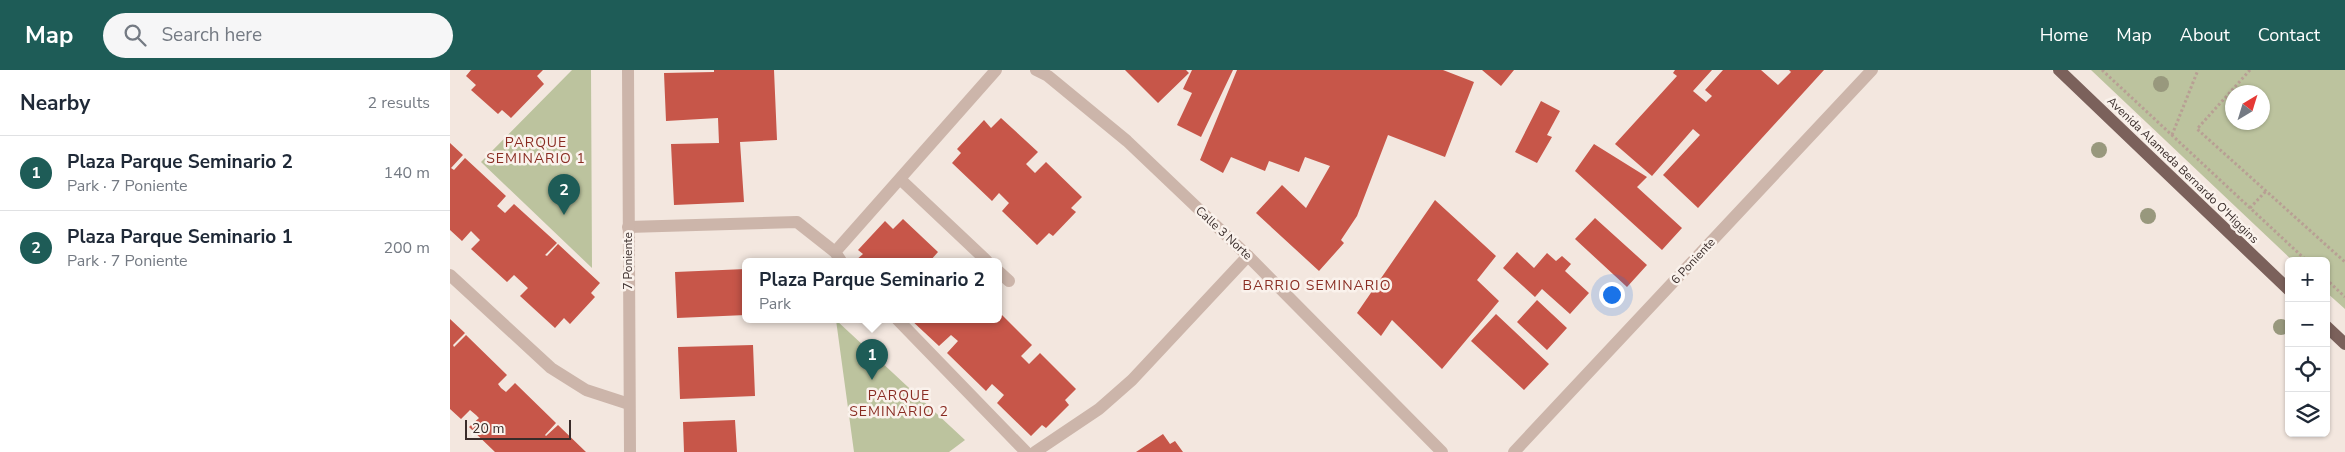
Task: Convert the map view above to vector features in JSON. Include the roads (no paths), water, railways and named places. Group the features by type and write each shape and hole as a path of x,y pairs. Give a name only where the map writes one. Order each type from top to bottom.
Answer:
{"main road":[{"name":"Avenida Alameda Bernardo O'Higgins","path":"2059,70 2285,286"},
{"path":"2330,330 2345,344"}],"street":[{"name":"7 Poniente","path":"628,70 630,452"},
{"path":"628,226 797,222 838,257 900,179 996,70"},
{"name":"Calle 3 Norte","path":"1036,70 1048,76 1127,142 1248,256 1442,452"},
{"name":"6 Poniente","path":"1514,452 1872,70"},
{"path":"900,179 984,258"},
{"path":"1034,452 1099,409 1132,380 1248,256"},
{"path":"450,275 551,368 586,390 629,404"},
{"path":"1002,275 1009,281"},
{"path":"900,323 1026,452"}],"place":[{"name":"Plaza Parque Seminario 1","path":"564,215"},
{"name":"Plaza Parque Seminario 2","path":"872,380"}],"district":[{"name":"PARQUE SEMINARIO 1","path":"536,150"},
{"name":"BARRIO SEMINARIO","path":"1317,285"},
{"name":"PARQUE SEMINARIO 2","path":"899,404"}]}
